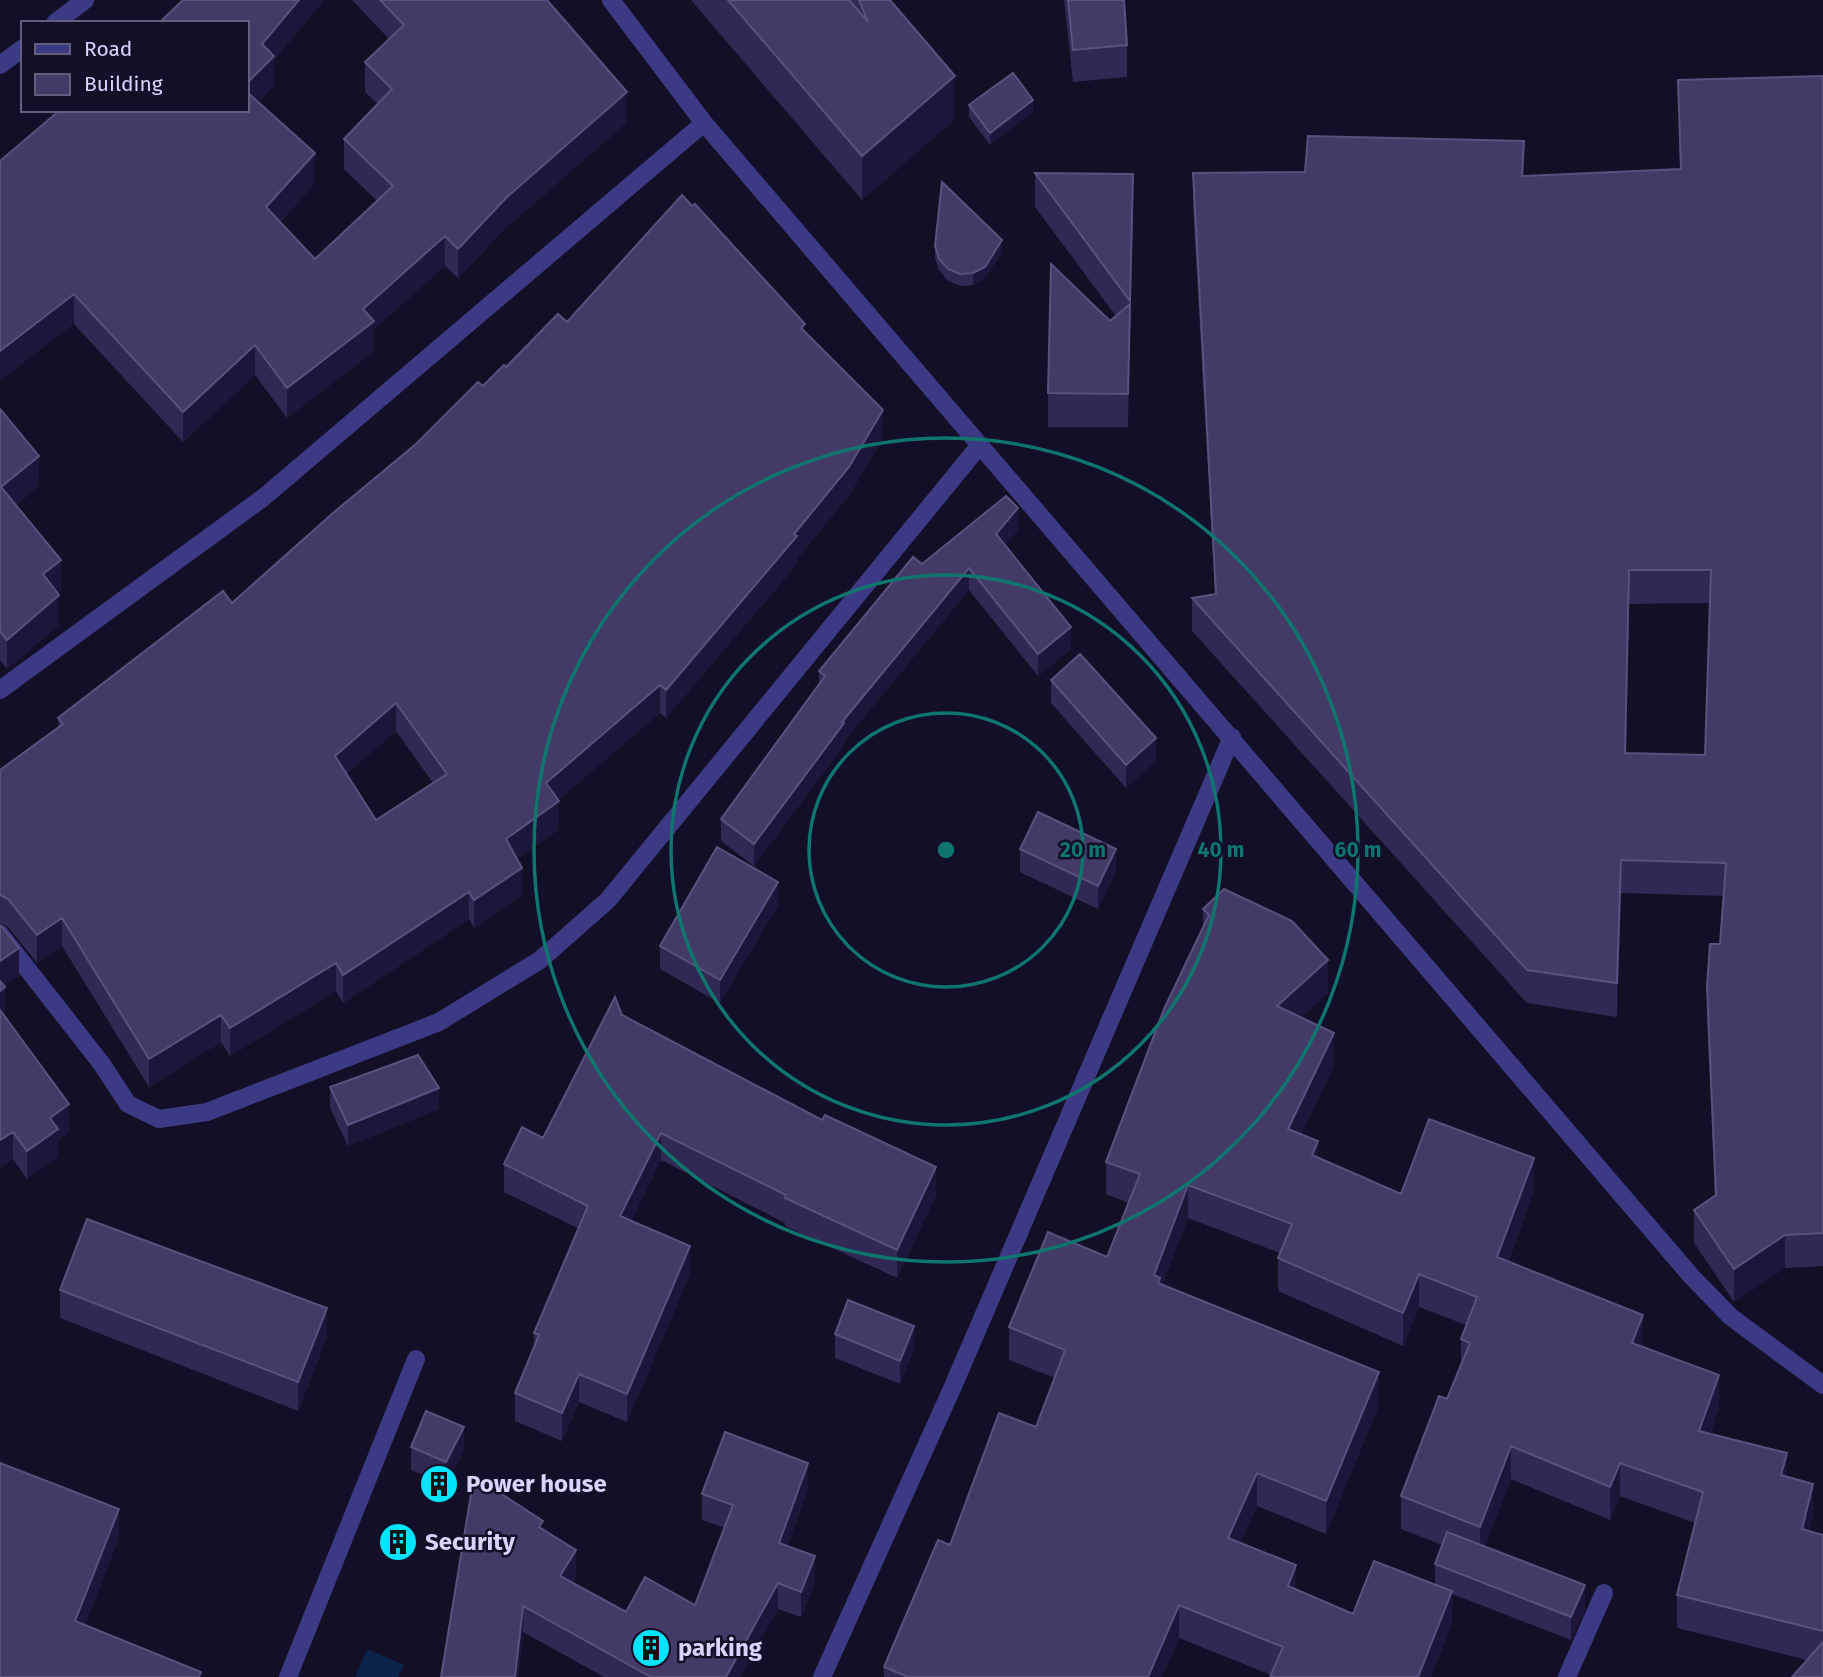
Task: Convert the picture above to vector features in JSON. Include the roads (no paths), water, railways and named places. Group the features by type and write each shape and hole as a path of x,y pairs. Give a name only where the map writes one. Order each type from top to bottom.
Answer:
{"street":[{"path":"58,21 85,0"},
{"path":"611,0 704,123 1692,1277 1731,1317 1823,1385"},
{"path":"0,65 21,49"},
{"path":"0,690 264,497 704,123"},
{"path":"0,934 101,1063 128,1104 159,1119 207,1112 439,1022 540,960 608,900 980,444"},
{"path":"822,1677 960,1371 1232,737"},
{"path":"288,1677 416,1359"},
{"path":"1567,1677 1604,1593"}],"water":[{"path":"367,1649 404,1665 398,1677 355,1677"}],"place":[{"name":"Power house","path":"439,1484"},
{"name":"Security","path":"398,1542"},
{"name":"parking","path":"651,1648"}]}
